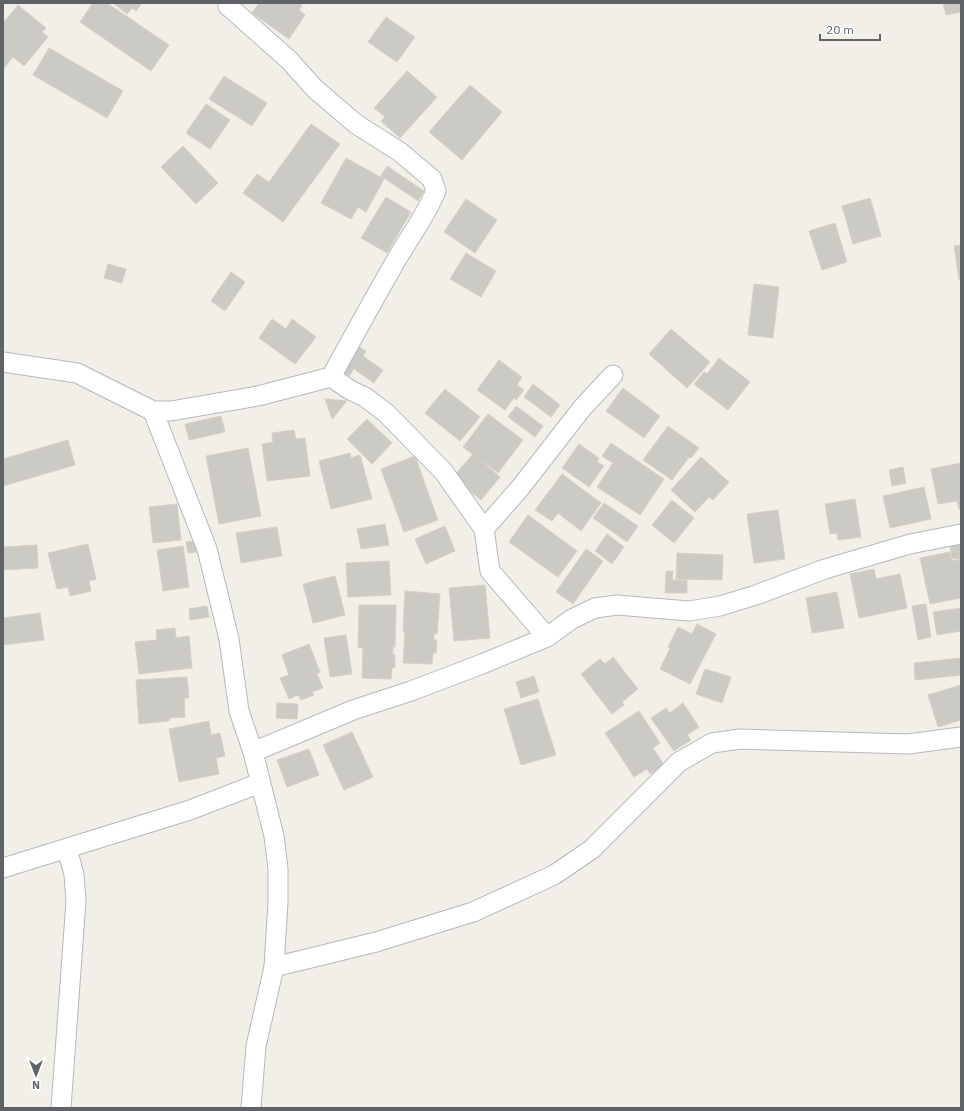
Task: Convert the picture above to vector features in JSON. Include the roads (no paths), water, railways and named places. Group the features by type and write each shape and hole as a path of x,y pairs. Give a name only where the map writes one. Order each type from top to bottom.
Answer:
{"street":[{"path":"3,362 77,373 153,411 171,411 258,396 331,377 408,240 428,210 436,191 432,178 400,152 356,124 338,109 315,89 289,60 227,4"},
{"path":"484,529 520,488 583,407 613,375"},
{"path":"331,377 350,390 365,397 386,413 443,471 484,529 490,571 547,637"},
{"path":"153,411 207,549 228,639 239,711 253,752 274,836 278,869 278,902 274,967 256,1046 250,1108"},
{"path":"253,752 353,710 440,681 547,637 572,619 596,608 617,606 689,611 720,606 756,595 824,569 910,544 961,534"},
{"path":"274,967 376,942 473,912 554,875 592,849 679,762 712,743 740,739 908,744 961,737"},
{"path":"3,868 190,810 260,783"},
{"path":"61,1108 76,901 74,874 67,849"}]}
